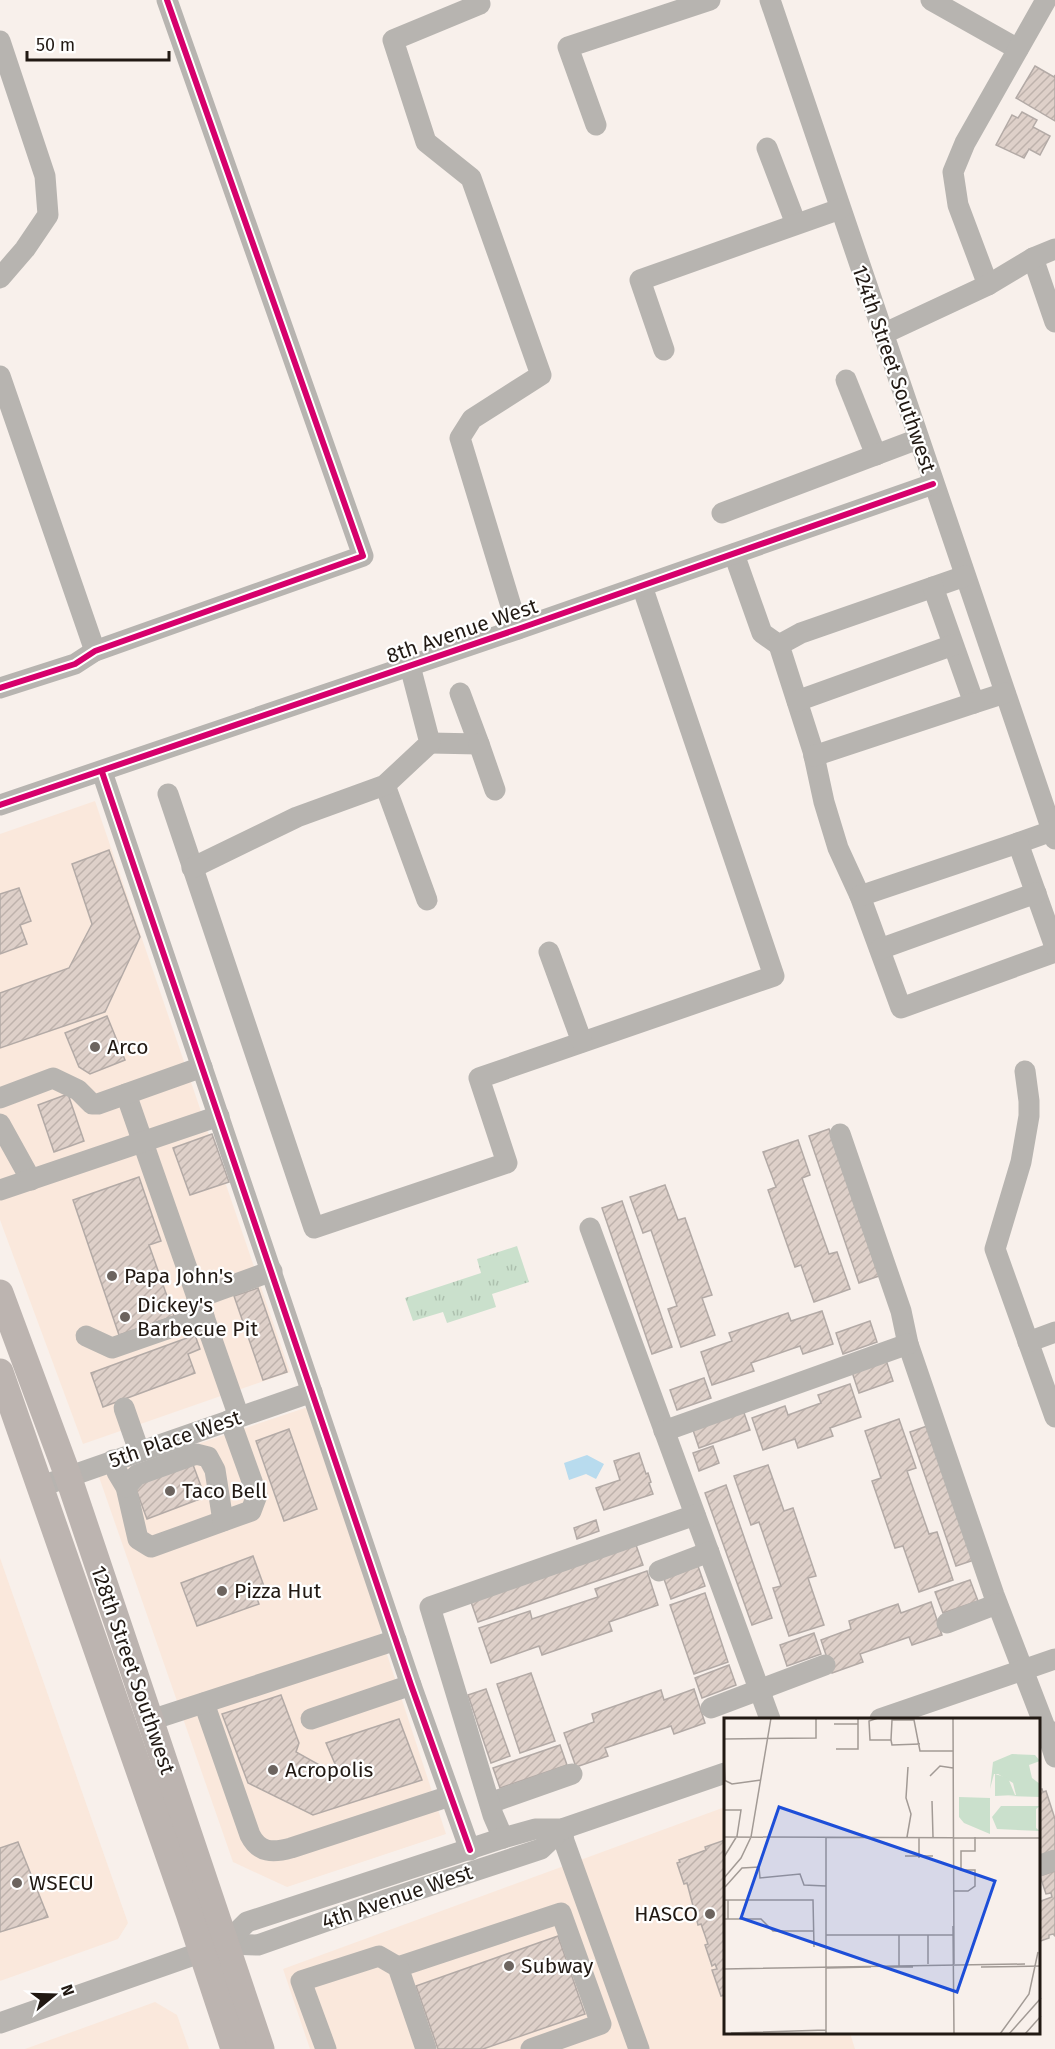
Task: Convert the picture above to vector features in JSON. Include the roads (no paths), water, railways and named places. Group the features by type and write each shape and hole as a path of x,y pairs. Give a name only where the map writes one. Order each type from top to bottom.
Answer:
{"main road":[{"name":"128th Street Southwest","path":"0,1293 68,1476 151,1720 213,1948 234,2049"},
{"name":"128th Street Southwest","path":"0,1372 93,1637 213,1948 235,1979 261,2049"}],"street":[{"path":"0,688 75,664 95,651 363,556 167,0"},
{"path":"478,0 480,4 393,40 426,142 471,178 541,375 472,418 460,438 518,629"},
{"path":"596,125 568,47 710,0"},
{"name":"124th Street Southwest","path":"770,0 1054,835"},
{"path":"932,0 1018,49"},
{"path":"988,285 958,205 953,172 965,143 1046,0"},
{"path":"0,41 45,176 48,215 25,249 0,278"},
{"path":"767,148 796,224"},
{"path":"664,350 640,280 840,209"},
{"path":"883,334 988,285 1033,258 1055,249"},
{"path":"1033,258 1055,322"},
{"path":"0,376 95,651"},
{"path":"846,380 876,455"},
{"path":"722,513 918,439"},
{"name":"8th Avenue West","path":"0,805 518,629 933,484"},
{"path":"734,554 762,633 779,645 814,756 824,802 838,848 860,896 901,1008 1055,952"},
{"path":"779,645 801,633 965,576"},
{"path":"168,794 314,1227 507,1163 479,1078 774,976 642,586"},
{"path":"933,587 974,703"},
{"path":"797,701 953,645"},
{"path":"410,666 430,743"},
{"path":"459,693 495,790"},
{"path":"814,756 1005,693"},
{"path":"192,868 297,817 385,785 430,743 479,744"},
{"path":"102,772 411,1685 470,1850"},
{"path":"385,785 427,900"},
{"path":"860,896 1018,843 1054,835"},
{"path":"1018,843 1055,947"},
{"path":"880,949 1036,893"},
{"path":"549,952 582,1042"},
{"path":"0,1098 54,1078 78,1090 92,1104 98,1104 202,1067"},
{"path":"1024,1071 1029,1116 1021,1162 995,1249 1055,1418"},
{"path":"113,1460 126,1486 138,1539 151,1547 251,1511 257,1496 200,1307 126,1094"},
{"path":"0,1190 219,1116"},
{"path":"0,1124 31,1180"},
{"path":"840,1134 901,1311 908,1344 997,1604 1022,1671 1051,1733 1055,1757"},
{"path":"590,1228 770,1718"},
{"path":"86,1336 112,1348 272,1271"},
{"path":"1028,1342 1055,1332"},
{"path":"664,1431 908,1344"},
{"name":"5th Place West","path":"39,1487 312,1392"},
{"path":"124,1408 139,1451"},
{"path":"126,1486 137,1475 196,1454 208,1457 215,1470 223,1521"},
{"path":"503,1838 490,1803 430,1607 694,1515"},
{"path":"659,1571 709,1552"},
{"path":"947,1623 997,1604"},
{"path":"151,1720 396,1640"},
{"path":"883,1718 1055,1659"},
{"path":"711,1708 825,1665"},
{"path":"311,1719 411,1685"},
{"path":"204,1703 250,1835 254,1843 263,1850 272,1852 291,1848 450,1796"},
{"name":"4th Avenue West","path":"213,1948 247,1922 503,1838 535,1829 562,1830 724,1773"},
{"path":"490,1803 572,1774"},
{"path":"562,1830 639,2049"},
{"name":"4th Avenue West","path":"0,2023 213,1948 258,1945 541,1849 562,1830"},
{"path":"1040,1865 1055,1860"},
{"path":"398,1967 561,1914 601,2024 531,2049"},
{"path":"326,2049 301,1981 379,1956 398,1967 426,2049"}],"water":[{"path":"587,1455 604,1464 596,1479 586,1474 569,1480 564,1463"}],"place":[{"name":"Arco","path":"95,1047"},
{"name":"Papa John's","path":"112,1276"},
{"name":"Dickey's Barbecue Pit","path":"125,1317"},
{"name":"Taco Bell","path":"170,1491"},
{"name":"Pizza Hut","path":"222,1591"},
{"name":"Acropolis","path":"273,1770"},
{"name":"WSECU","path":"17,1883"},
{"name":"HASCO","path":"710,1914"},
{"name":"Subway","path":"509,1966"}]}
